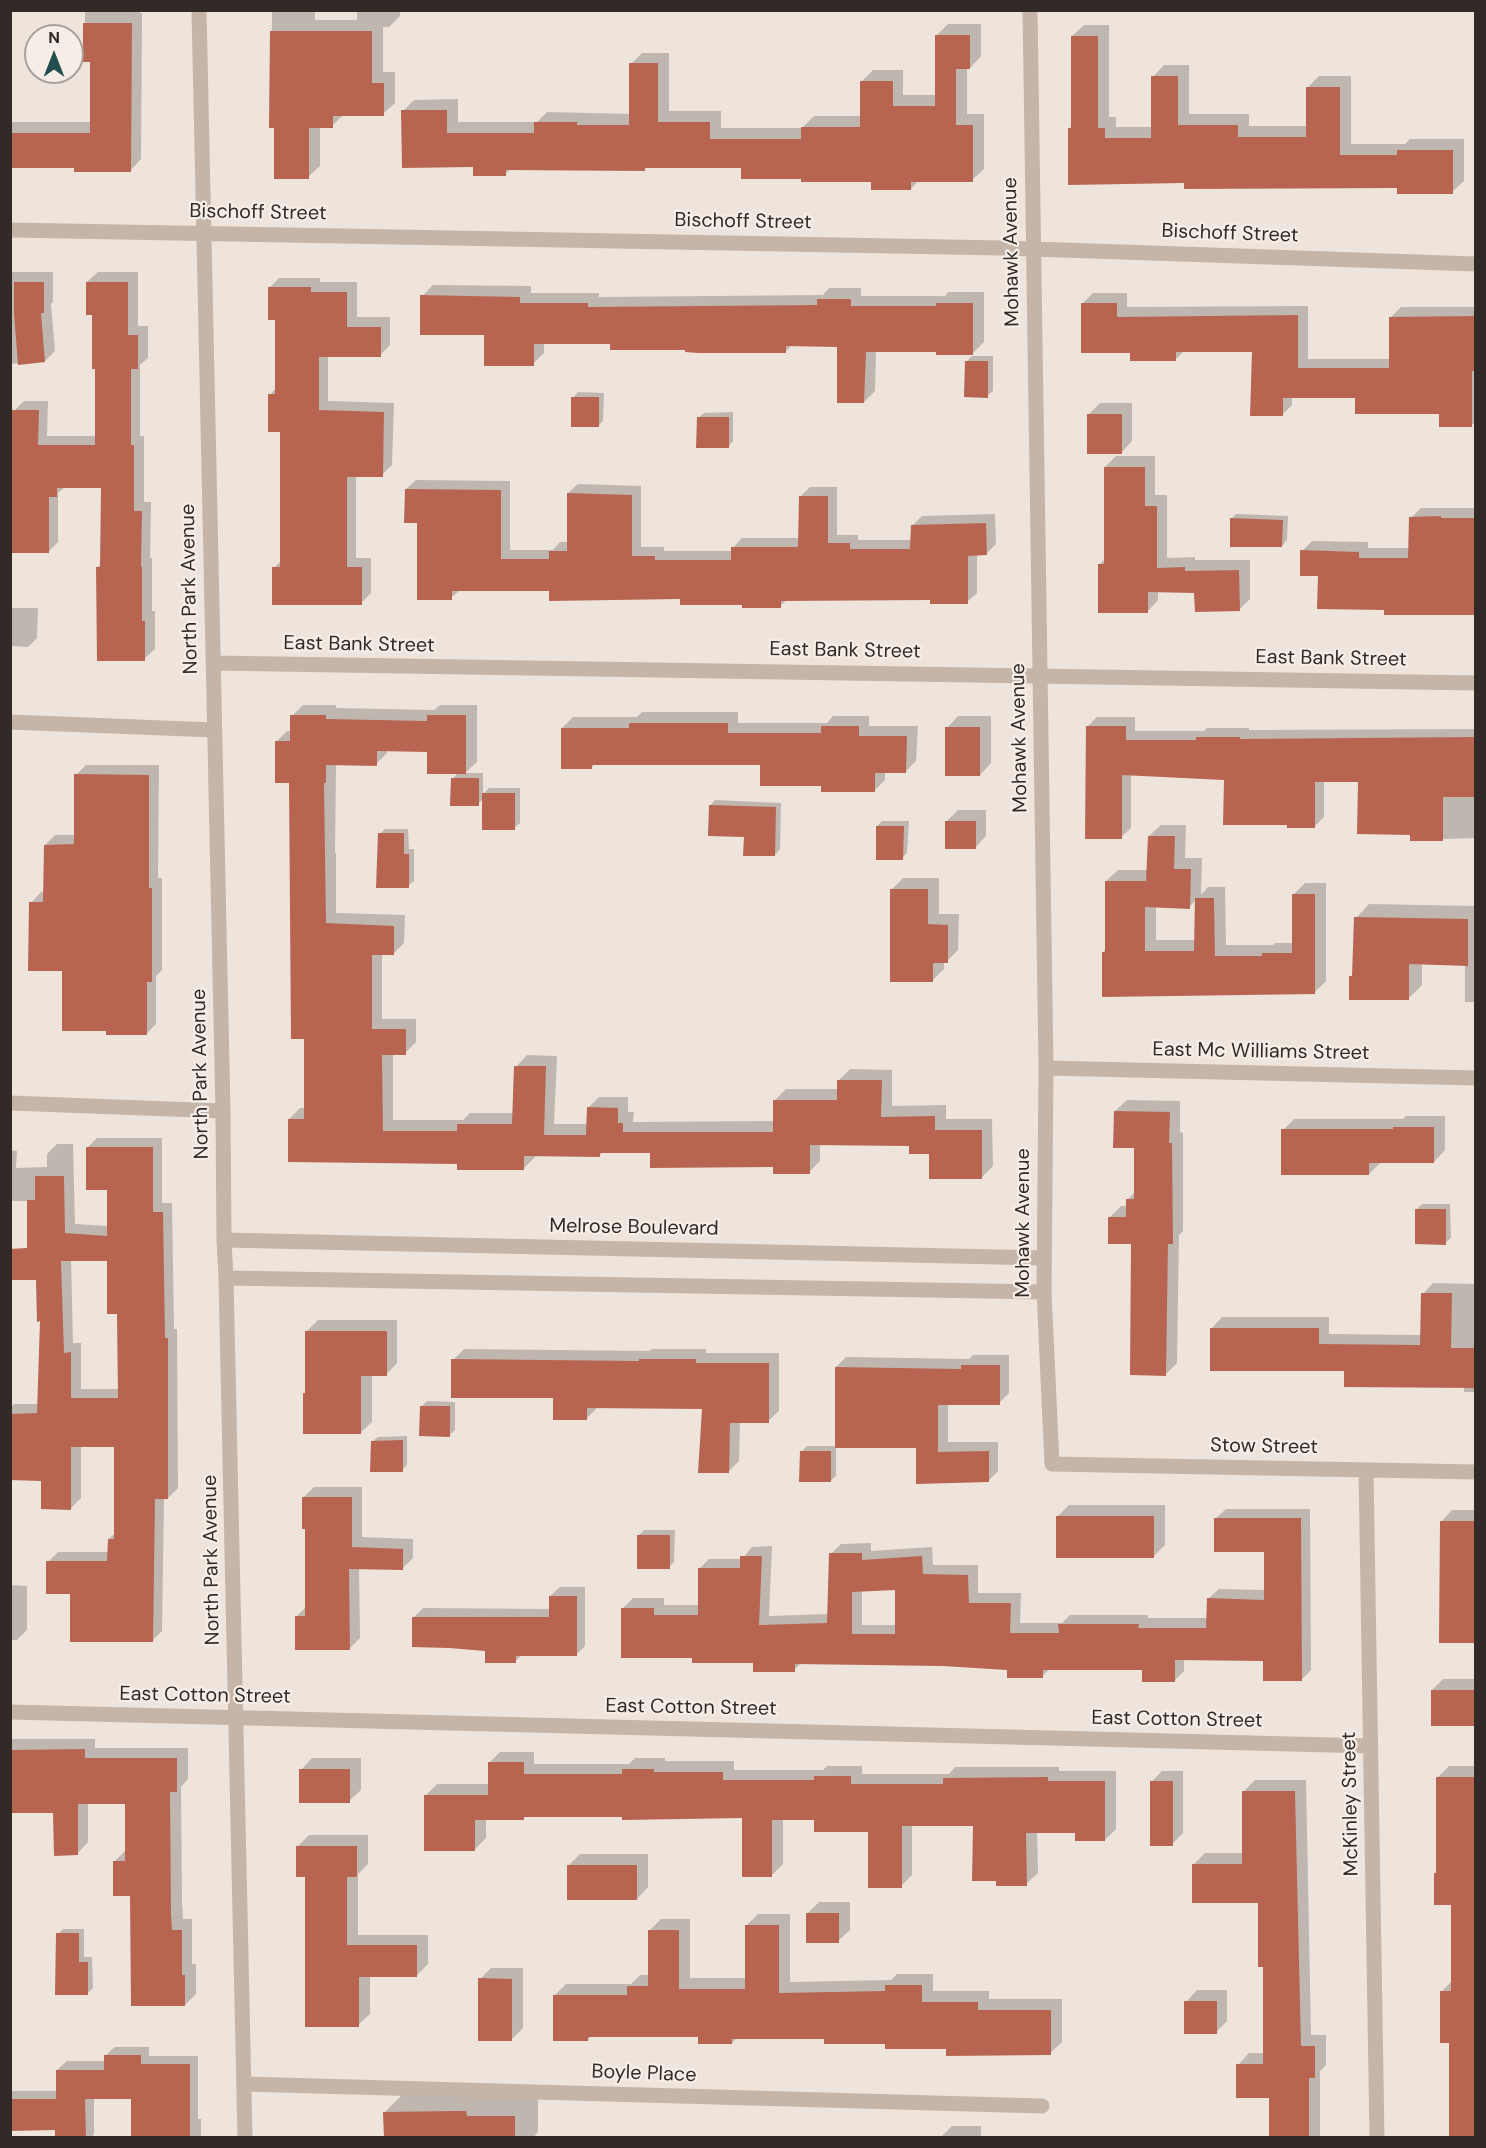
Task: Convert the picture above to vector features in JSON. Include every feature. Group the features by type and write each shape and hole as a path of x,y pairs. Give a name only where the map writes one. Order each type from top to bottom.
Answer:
{"street":[{"name":"North Park Avenue","path":"199,10 245,2138"},
{"name":"Mohawk Avenue","path":"1030,10 1046,1068 1044,1292 1052,1464"},
{"name":"Bischoff Street","path":"10,230 1034,249 1476,264"},
{"name":"East Bank Street","path":"213,663 1476,683"},
{"path":"10,722 214,730"},
{"name":"East Mc Williams Street","path":"1046,1068 1476,1078"},
{"path":"10,1103 223,1111"},
{"name":"Melrose Boulevard","path":"224,1240 1044,1258"},
{"path":"226,1278 1044,1292"},
{"name":"Stow Street","path":"1052,1464 1476,1472"},
{"name":"McKinley Street","path":"1366,1470 1377,2138"},
{"name":"East Cotton Street","path":"10,1712 1371,1746"},
{"name":"Boyle Place","path":"244,2084 1042,2106"}],"building":[{"path":"132,23 131,172 74,172 74,168 10,168 10,133 90,133 90,62 84,62 83,24"},
{"path":"270,31 372,31 372,83 384,83 384,116 333,116 333,128 309,128 309,179 274,179 274,128 269,128"},
{"path":"935,35 970,35 970,69 956,69 956,125 973,125 973,182 911,182 911,190 871,190 871,182 741,179 741,168 645,168 645,171 506,170 506,176 473,176 473,167 402,168 401,110 447,110 447,133 534,133 534,122 629,125 629,63 658,63 658,122 710,122 710,139 801,139 801,127 860,127 860,81 893,81 893,106 935,106"},
{"path":"1071,36 1098,36 1098,128 1105,128 1105,138 1151,138 1151,76 1178,76 1178,125 1238,125 1238,137 1306,137 1306,87 1340,87 1340,155 1397,155 1397,150 1453,150 1453,194 1397,194 1397,188 1184,189 1184,183 1068,185 1068,128 1071,128"},
{"path":"14,282 44,282 44,313 41,313 45,362 18,365"},
{"path":"86,282 128,282 128,335 138,335 138,369 131,369 131,445 134,445 134,511 142,511 142,621 145,621 145,661 97,661 96,567 100,567 101,488 57,488 57,497 49,497 49,553 10,553 12,410 39,410 38,445 95,445 95,369 92,369 92,315 86,315"},
{"path":"268,287 311,287 311,292 347,292 347,327 381,327 381,357 319,357 319,410 384,412 383,477 347,477 347,567 362,567 362,605 272,605 272,567 280,567 280,432 268,432 268,394 275,394 275,320 268,320"},
{"path":"420,295 520,297 520,303 588,303 588,307 817,305 817,299 851,299 851,306 936,306 936,303 973,303 973,355 936,355 936,352 866,352 864,403 837,403 837,347 786,346 786,353 699,353 685,352 685,350 610,350 610,344 534,344 534,366 484,366 484,335 420,335"},
{"path":"1081,303 1117,303 1117,317 1298,315 1298,368 1389,368 1389,317 1476,316 1476,371 1472,371 1472,427 1439,427 1439,414 1355,414 1355,398 1283,398 1283,416 1250,416 1252,352 1176,352 1176,361 1130,361 1130,353 1081,353"},
{"path":"965,361 988,361 988,398 964,397"},
{"path":"571,397 599,397 599,427 571,427"},
{"path":"1087,414 1122,414 1122,454 1087,454"},
{"path":"697,417 729,417 729,448 696,448"},
{"path":"1104,467 1145,467 1145,506 1157,506 1157,568 1185,567 1185,571 1239,570 1240,611 1195,612 1194,593 1148,592 1148,613 1098,613 1098,564 1104,564"},
{"path":"405,489 501,490 501,559 549,559 549,551 567,551 567,493 632,495 632,556 655,556 655,560 731,560 731,547 798,547 799,496 828,496 828,543 850,543 850,549 910,549 911,525 986,523 987,555 968,556 968,604 930,604 930,600 781,601 781,608 742,608 742,605 680,605 680,599 549,601 549,591 452,591 452,600 417,600 417,523 404,523"},
{"path":"1441,516 1441,518 1476,518 1476,615 1384,615 1384,610 1317,609 1318,576 1300,576 1300,550 1359,552 1359,558 1408,558 1409,517"},
{"path":"1230,518 1283,520 1282,547 1230,547"},
{"path":"290,715 326,715 326,719 427,721 427,715 466,715 466,774 427,774 427,752 377,751 377,766 326,765 326,783 324,783 326,923 394,926 394,955 372,955 372,1029 406,1029 406,1055 382,1055 383,1131 457,1131 457,1124 512,1124 514,1066 546,1066 544,1135 586,1135 587,1107 618,1108 618,1123 623,1123 623,1132 773,1132 773,1100 837,1100 837,1080 882,1080 881,1117 935,1116 935,1130 982,1130 982,1179 929,1179 929,1154 909,1154 909,1146 810,1145 810,1174 773,1174 773,1167 650,1168 650,1153 600,1153 600,1157 524,1156 524,1170 457,1170 457,1164 288,1162 288,1119 304,1119 304,1039 291,1039 289,783 275,783 275,741 290,741"},
{"path":"629,723 728,723 728,733 821,733 821,726 859,726 859,736 907,736 906,773 875,773 875,792 821,792 821,786 760,786 760,765 592,765 592,769 561,769 561,728 629,728"},
{"path":"1086,726 1126,726 1126,740 1196,740 1196,737 1240,737 1240,739 1476,737 1476,797 1443,797 1443,841 1410,841 1410,835 1357,834 1358,782 1315,782 1315,828 1287,828 1287,825 1223,825 1224,780 1122,775 1122,839 1085,839"},
{"path":"945,727 980,727 980,776 945,776"},
{"path":"74,774 149,775 152,982 147,982 147,1035 106,1035 106,1031 62,1031 62,971 28,971 29,902 43,902 44,845 74,844"},
{"path":"451,778 479,778 479,806 450,806"},
{"path":"482,793 515,793 515,830 482,830"},
{"path":"709,805 776,807 775,856 743,856 744,837 708,836"},
{"path":"945,821 976,821 976,849 945,849"},
{"path":"876,826 904,826 903,860 876,860"},
{"path":"378,833 404,833 404,854 409,854 409,888 376,888"},
{"path":"1148,836 1175,836 1174,869 1191,869 1190,909 1145,907 1145,951 1194,951 1195,898 1214,898 1215,956 1262,956 1262,953 1292,953 1292,894 1315,894 1315,994 1102,997 1102,952 1105,952 1105,881 1146,881"},
{"path":"890,889 928,889 928,924 948,925 948,963 933,963 933,982 890,982"},
{"path":"1354,917 1468,919 1468,966 1409,964 1409,1000 1349,1000"},
{"path":"1114,1111 1170,1112 1173,1244 1168,1244 1166,1376 1130,1375 1131,1244 1108,1244 1108,1217 1126,1217 1126,1199 1134,1199 1134,1148 1113,1148"},
{"path":"1393,1127 1434,1127 1434,1163 1369,1163 1369,1175 1281,1175 1281,1129 1393,1129"},
{"path":"86,1147 153,1147 153,1212 163,1212 165,1338 168,1338 168,1499 155,1499 153,1642 70,1642 70,1594 46,1594 46,1561 107,1561 108,1539 114,1539 114,1447 71,1447 71,1510 41,1509 41,1481 10,1480 10,1414 37,1413 40,1321 37,1322 36,1280 10,1280 10,1249 27,1248 27,1200 35,1200 35,1176 64,1176 65,1233 107,1236 107,1190 86,1190","holes":["61,1261 107,1261 107,1314 117,1314 118,1398 71,1398 71,1352 64,1353"]},
{"path":"1415,1209 1446,1209 1446,1245 1415,1244"},
{"path":"1421,1293 1452,1293 1451,1348 1476,1348 1476,1388 1344,1387 1344,1371 1210,1371 1210,1328 1319,1328 1319,1344 1420,1345"},
{"path":"305,1331 387,1331 387,1376 361,1376 361,1434 303,1434"},
{"path":"451,1359 639,1361 639,1359 696,1359 696,1363 769,1363 769,1423 730,1423 729,1473 698,1473 702,1409 587,1408 587,1420 553,1420 553,1398 451,1398"},
{"path":"961,1365 1000,1365 1000,1405 938,1405 938,1452 989,1451 989,1482 916,1484 916,1448 835,1448 835,1367 961,1369"},
{"path":"420,1406 450,1406 450,1437 419,1436"},
{"path":"403,1440 403,1472 370,1472 371,1441"},
{"path":"800,1451 831,1451 831,1482 799,1482"},
{"path":"302,1497 352,1497 352,1547 403,1549 403,1570 349,1569 350,1650 295,1650 295,1616 305,1616 305,1529 302,1529"},
{"path":"1056,1516 1154,1516 1154,1558 1056,1558"},
{"path":"1214,1518 1301,1518 1302,1681 1263,1681 1263,1661 1175,1660 1175,1682 1142,1682 1142,1670 1043,1670 1043,1678 1007,1678 1007,1670 943,1666 795,1664 795,1672 753,1672 753,1663 692,1663 692,1658 621,1658 621,1608 654,1608 654,1615 698,1615 698,1568 740,1568 740,1556 762,1556 759,1625 827,1623 829,1553 862,1553 862,1560 922,1556 923,1574 968,1575 969,1603 1011,1603 1010,1633 1059,1633 1058,1624 1139,1624 1138,1628 1206,1628 1207,1598 1264,1600 1264,1552 1214,1552","holes":["895,1590 895,1634 852,1634 852,1592"]},
{"path":"1440,1521 1476,1521 1476,1643 1439,1643"},
{"path":"637,1535 670,1535 670,1569 637,1569"},
{"path":"549,1596 577,1596 577,1656 516,1656 516,1663 485,1663 485,1651 412,1647 412,1617 549,1617"},
{"path":"1431,1690 1476,1690 1476,1726 1431,1726"},
{"path":"85,1749 85,1758 177,1758 177,1792 170,1792 171,1915 172,1930 182,1930 185,2006 131,2006 130,1896 113,1896 113,1861 125,1861 125,1804 78,1804 78,1855 54,1856 53,1813 10,1813 10,1750"},
{"path":"488,1762 524,1762 524,1774 622,1774 622,1769 654,1769 654,1772 723,1772 723,1780 814,1780 814,1776 851,1776 851,1784 943,1784 943,1778 1048,1777 1048,1781 1105,1781 1105,1841 1075,1841 1075,1833 1026,1833 1027,1886 996,1886 996,1881 972,1881 973,1826 902,1826 902,1888 868,1888 868,1832 814,1832 814,1820 772,1820 772,1877 742,1877 742,1818 622,1820 622,1817 524,1817 524,1820 475,1820 475,1851 424,1851 424,1795 488,1795"},
{"path":"299,1769 350,1769 350,1803 299,1803"},
{"path":"1436,1777 1476,1777 1476,2138 1449,2138 1449,2043 1440,2043 1440,1991 1451,1991 1451,1905 1434,1905"},
{"path":"1150,1781 1173,1781 1173,1846 1150,1846"},
{"path":"1242,1791 1295,1791 1301,2046 1315,2046 1315,2078 1309,2078 1309,2138 1269,2138 1269,2098 1236,2098 1236,2064 1263,2064 1263,1967 1258,1967 1258,1903 1192,1903 1192,1864 1242,1864"},
{"path":"296,1846 357,1846 357,1877 347,1877 347,1945 417,1945 417,1977 359,1977 359,2027 305,2027 305,1877 296,1877"},
{"path":"567,1865 637,1865 637,1900 567,1900"},
{"path":"806,1913 839,1913 839,1943 806,1943"},
{"path":"745,1925 779,1925 779,1993 885,1991 885,1985 922,1985 922,2002 978,2002 978,2010 1051,2010 1051,2055 946,2056 946,2049 885,2049 885,2044 824,2044 824,2039 732,2039 732,2044 698,2044 698,2037 588,2037 588,2041 553,2041 553,1995 627,1995 627,1986 648,1986 648,1930 679,1930 679,1989 745,1989"},
{"path":"56,1933 79,1933 79,1962 88,1962 88,1995 55,1995"},
{"path":"478,1978 512,1979 512,2041 478,2041"},
{"path":"1184,2001 1217,2001 1217,2034 1184,2034"},
{"path":"104,2055 141,2055 141,2064 190,2064 190,2138 131,2138 131,2099 85,2099 86,2138 55,2138 55,2130 10,2131 10,2099 56,2099 56,2070 104,2070"},
{"path":"466,2111 467,2116 515,2116 515,2138 384,2138 383,2112"}]}
